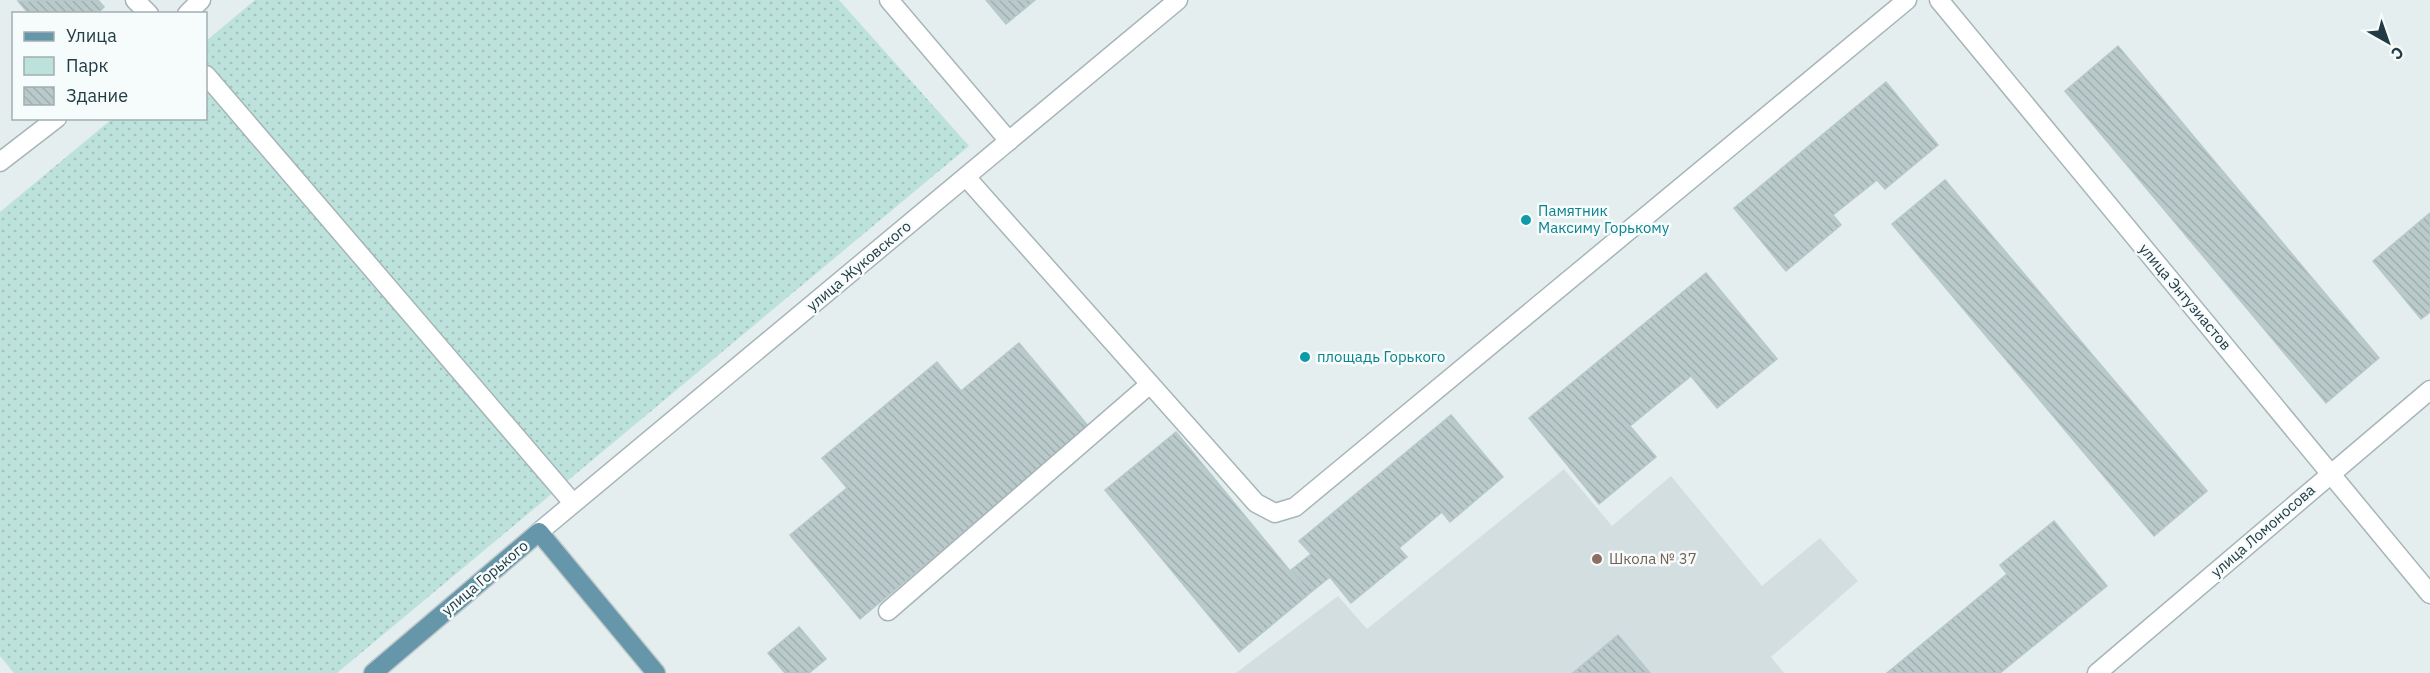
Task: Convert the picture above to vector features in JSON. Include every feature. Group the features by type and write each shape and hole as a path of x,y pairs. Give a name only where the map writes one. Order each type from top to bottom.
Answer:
{"main road":[{"name":"улица Горького","path":"373,673 539,532 656,673"}],"street":[{"path":"135,0 147,12"},
{"path":"189,12 201,0"},
{"path":"889,0 1009,141"},
{"name":"улица Жуковского","path":"539,532 1178,0"},
{"path":"966,177 1256,503 1275,513 1295,507 1907,0"},
{"name":"улица Энтузиастов","path":"1939,0 2430,594"},
{"path":"207,76 573,503"},
{"path":"0,162 54,120"},
{"path":"888,611 1150,384"},
{"name":"улица Ломоносова","path":"2097,673 2430,390"}],"shaded area":[{"name":"Школа № 37","path":"1564,469 1612,526 1671,476 1762,586 1820,538 1858,581 1771,657 1784,673 1236,673 1338,596 1367,629"}],"green space":[{"path":"255,0 839,0 969,146 337,673 14,673 0,656 0,212 111,120 207,120 207,40"}],"building":[{"path":"98,0 104,7 99,12 27,12 18,1"},
{"path":"986,0 1035,0 1006,24"},
{"path":"2118,46 2379,358 2326,403 2065,91"},
{"path":"1886,82 1938,145 1885,189 1877,180 1833,215 1841,225 1786,271 1734,208"},
{"path":"1945,180 2207,491 2154,536 1892,224"},
{"path":"2430,213 2430,312 2421,319 2373,261"},
{"path":"1706,273 1777,359 1717,408 1691,376 1630,426 1656,457 1599,504 1529,418"},
{"path":"1019,343 1089,427 860,619 790,535 847,488 822,458 937,362 961,391"},
{"path":"1451,415 1503,477 1450,522 1442,512 1399,548 1407,557 1351,603 1330,577 1310,593 1291,570 1311,554 1299,541"},
{"path":"1176,432 1309,594 1239,652 1105,490"},
{"path":"2054,521 2107,586 2000,673 1887,673 2007,574 2000,565"},
{"path":"799,627 826,659 809,673 785,673 768,653"},
{"path":"1618,635 1650,673 1573,673"}],"place":[{"name":"Памятник Максиму Горькому","path":"1526,220"},
{"name":"площадь Горького","path":"1305,357"},
{"name":"Школа № 37","path":"1597,559"}]}
